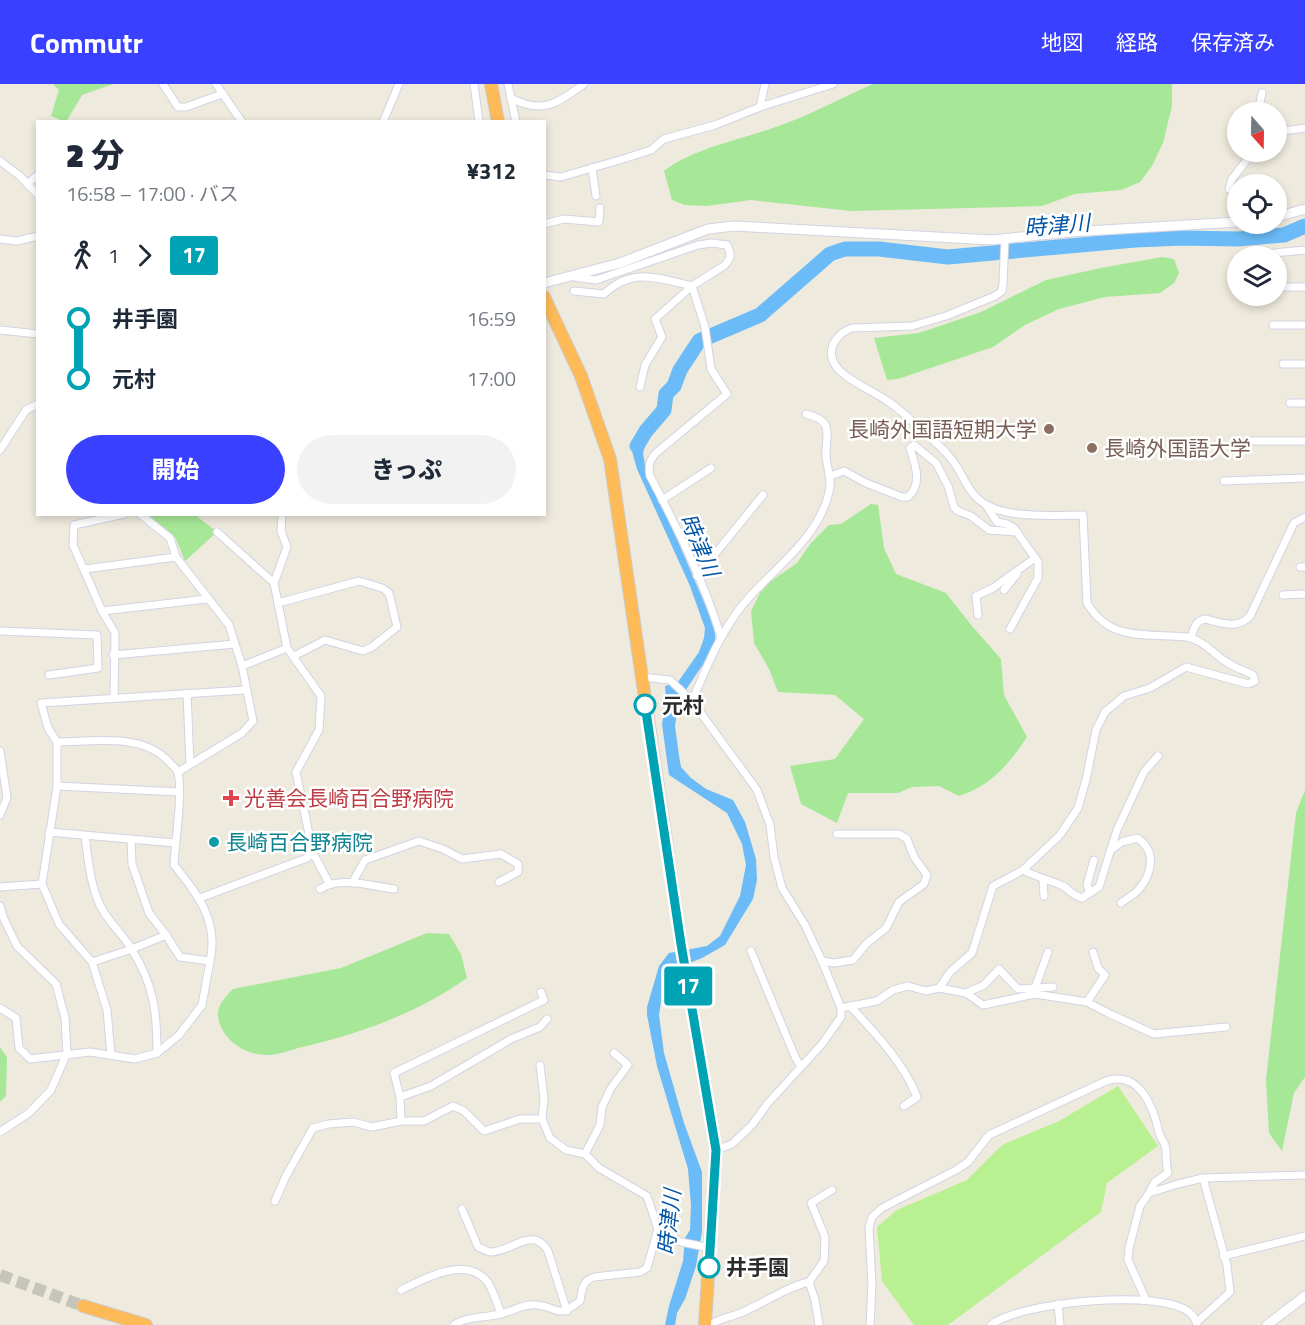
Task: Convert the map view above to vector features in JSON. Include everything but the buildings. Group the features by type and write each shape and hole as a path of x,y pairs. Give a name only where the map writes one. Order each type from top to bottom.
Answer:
{"highway":[{"path":"491,84 498,120"},
{"path":"546,301 580,376 610,459 681,944 716,1150 706,1247 707,1325"},
{"path":"123,1325 83,1310 146,1325"}],"street":[{"path":"163,84 178,107 186,107 222,94"},
{"path":"216,84 241,120"},
{"path":"222,94 225,84"},
{"path":"384,120 399,84"},
{"path":"474,84 479,120"},
{"path":"508,84 516,120"},
{"path":"511,98 532,107 544,107 559,101 584,84"},
{"path":"760,107 765,84"},
{"path":"546,175 561,177 651,150 664,139 715,125 760,107 833,84"},
{"path":"1260,102 1262,93"},
{"path":"1287,130 1305,128"},
{"path":"0,161 36,193"},
{"path":"1236,174 1245,162"},
{"path":"592,168 596,196"},
{"path":"27,184 36,177"},
{"path":"546,224 564,219 599,222 600,208"},
{"path":"1287,214 1305,209"},
{"path":"546,282 620,263 708,229 734,226 992,240 1081,231 1227,223"},
{"path":"0,239 17,242 36,237"},
{"path":"1005,238 1002,291 995,296 946,316 912,326 846,330 836,339 831,353 834,364 841,372 890,402 944,450 956,465 967,487 986,505 997,522 1007,524 1017,532 1038,562 1038,578 1010,629"},
{"path":"568,277 596,280 698,245 712,243 727,245 730,258 725,265 692,286 655,319 662,337 645,364 640,387"},
{"path":"1287,252 1305,250"},
{"path":"574,291 604,294 615,283 642,275 692,286"},
{"path":"692,286 705,327 711,369 728,394 656,453 650,460 650,476 698,576 721,638"},
{"path":"1287,287 1305,287"},
{"path":"1273,325 1305,325"},
{"path":"0,330 36,334"},
{"path":"1283,364 1305,364"},
{"path":"1290,403 1305,403"},
{"path":"0,450 26,410 36,405"},
{"path":"692,701 721,638 741,607 796,551 816,522 830,492 830,476 825,455 827,433 824,421 820,417 806,414"},
{"path":"1248,441 1305,441"},
{"path":"830,476 844,471 866,483 902,497 908,497 915,489 917,482 915,463 909,448 914,445 936,463 948,486 954,507 958,511 971,516 989,530 1017,532"},
{"path":"662,500 711,468"},
{"path":"1224,481 1305,478"},
{"path":"698,576 764,495"},
{"path":"939,988 951,971 972,953 993,886 1023,870 1060,835 1078,808 1096,730 1105,712 1115,702 1124,696 1150,688 1186,667 1248,684 1255,681 1253,675 1227,663 1211,648 1191,638 1117,631 1106,624 1088,603 1083,515 1010,513 986,505"},
{"path":"114,698 115,633 102,611 73,545 74,525 115,516"},
{"path":"142,516 170,538 176,557 229,626 242,666 253,721 242,733 178,772"},
{"path":"282,516 281,531 287,547 274,583 287,648 321,696 319,730 296,772 314,853 329,883"},
{"path":"1191,638 1194,627 1201,620 1233,625 1239,624 1250,616 1294,523 1305,517"},
{"path":"217,531 274,583"},
{"path":"85,569 176,557"},
{"path":"978,615 973,595 993,588 1035,558"},
{"path":"1005,590 1020,569"},
{"path":"278,603 359,581 382,588 389,593 397,627 372,647 363,651 325,640 294,657"},
{"path":"1283,595 1305,594"},
{"path":"102,611 207,599"},
{"path":"0,631 98,635 98,668 49,675"},
{"path":"113,656 235,644"},
{"path":"242,666 287,648"},
{"path":"641,677 670,680 692,701 757,790 770,825 774,858 782,888 805,926 841,1008 841,1017 828,1035 746,1131 732,1144 716,1150"},
{"path":"111,1055 107,1010 92,962 58,924 42,884 57,786 57,742 48,728 41,703 246,690"},
{"path":"187,693 190,764"},
{"path":"0,1008 16,1018 19,1048 30,1059 90,1052 135,1059 157,1053 179,1035 202,1005 214,945 212,931 200,898 174,865 179,792 178,772 163,754 139,744 57,742"},
{"path":"0,751 7,798 0,815"},
{"path":"1023,870 1043,880 1066,887 1071,895 1082,898 1099,887 1117,830 1144,772 1158,756"},
{"path":"57,786 179,792"},
{"path":"49,832 175,843"},
{"path":"822,961 834,963 853,960 866,944 886,928 899,902 924,884 927,875 914,857 907,839 899,834 837,834"},
{"path":"85,836 89,873 100,905 132,949 152,990 157,1017 157,1053"},
{"path":"1111,850 1122,842 1137,838 1147,845 1150,854 1150,872 1139,890 1121,903"},
{"path":"131,839 132,864 149,913 166,934 180,957 210,961"},
{"path":"352,883 365,860 419,842 443,849 462,860 501,854 518,864 518,872 499,882"},
{"path":"200,898 307,858 314,853"},
{"path":"1090,893 1087,885 1094,860"},
{"path":"1043,880 1044,896"},
{"path":"320,889 329,883 352,883 393,889"},
{"path":"0,887 42,884"},
{"path":"0,906 17,946 56,984 65,1018 67,1053 51,1090 29,1113 0,1132"},
{"path":"92,962 132,949 166,934"},
{"path":"751,951 801,1066"},
{"path":"1035,988 1048,952"},
{"path":"1087,1002 1105,975 1098,968 1093,952"},
{"path":"966,993 984,985 999,969 1018,989 1053,987"},
{"path":"841,1008 877,1001 893,990 908,986 926,991 939,988 966,993 983,1005 1035,994 1087,1002 1154,1034 1226,1027"},
{"path":"401,1121 400,1097 394,1072 544,1000 541,992"},
{"path":"850,1006 899,1062 909,1078 917,1097 904,1106"},
{"path":"400,1097 431,1086 511,1039 540,1027 547,1019"},
{"path":"585,1154 600,1125 602,1107 611,1088 628,1065 614,1053"},
{"path":"454,1325 475,1317 501,1314 524,1306 537,1305 557,1312 567,1311 580,1301 583,1285 587,1280 594,1277 640,1272 647,1268 658,1229 647,1196 599,1168 585,1154 566,1150 550,1138 542,1119 544,1099 540,1065"},
{"path":"870,1325 872,1285 869,1228 872,1217 882,1208 968,1162 989,1135 1116,1077 1128,1080 1137,1086 1153,1108 1159,1134 1166,1149 1164,1156 1168,1173 1155,1182 1140,1206 1129,1248 1128,1260 1146,1300"},
{"path":"275,1201 313,1128 353,1122 372,1127 401,1121 424,1121 453,1106 464,1111 484,1131 520,1119 542,1119"},
{"path":"1149,1193 1203,1178 1305,1175"},
{"path":"991,1325 997,1320 1021,1311 1058,1304 1111,1299 1146,1300 1176,1306 1190,1312 1197,1324 1230,1292 1227,1265 1203,1178"},
{"path":"707,1325 766,1302 795,1285 809,1282 824,1261 825,1237 811,1203 832,1190"},
{"path":"462,1209 477,1247 491,1252 526,1240 538,1240 543,1243 548,1251 567,1311"},
{"path":"658,1229 681,1242 706,1247"},
{"path":"1223,1256 1305,1236"},
{"path":"401,1290 424,1278 459,1269 475,1273 486,1280 501,1314"},
{"path":"809,1282 819,1325"},
{"path":"1267,1325 1305,1296"},
{"path":"1058,1304 1060,1325"}],"green space":[{"path":"53,84 113,84 82,95 67,120 51,116 59,90"},
{"path":"873,84 1172,84 1172,106 1163,143 1152,166 1140,182 1121,190 1075,194 1042,206 851,211 751,200 707,206 685,205 672,200 664,171 676,163 706,149 795,120"},
{"path":"1162,257 1174,259 1179,273 1174,283 1160,293 1105,297 1059,309 1025,325 993,347 898,379 887,380 874,338 919,333 981,312 1046,280"},
{"path":"871,504 878,505 884,548 896,574 946,593 1001,659 1004,695 1027,737 998,773 970,792 959,796 939,786 912,787 898,793 848,793 837,823 801,804 790,766 835,759 864,719 835,695 778,692 769,669 754,643 751,611 760,593 771,581 797,563 811,543 829,525 841,524"},
{"path":"150,516 196,516 217,532 185,561 175,537"},
{"path":"1305,790 1305,1077 1294,1093 1282,1151 1269,1133 1266,1080 1296,813"},
{"path":"427,933 449,934 461,954 467,978 408,1012 342,1036 271,1055 260,1055 241,1048 225,1035 219,1023 219,1007 233,989 341,968"},
{"path":"0,1047 7,1057 6,1096 0,1102"},
{"path":"1118,1086 1158,1146 1107,1183 1101,1212 948,1325 914,1325 882,1281 877,1227 897,1210 967,1180 1002,1145 1059,1121"}],"water":[{"name":"時津川","path":"645,428 649,431 643,453 646,471 715,628 712,651 679,700 675,726 681,767 706,789 733,800 745,822 751,842 756,859 757,880 753,899 725,945 702,958 672,970 666,977 661,1002 659,1015 664,1053 684,1123 702,1172 702,1232 696,1266 685,1299 677,1313 675,1325 665,1325 683,1261 685,1238 690,1230 691,1205 688,1169 657,1066 647,1007 659,966 669,953 707,946 720,936 740,896 746,865 742,844 727,813 669,775 662,724 666,700 665,686 678,682 699,652 705,628 690,586 637,469 632,441"}],"waterway":[{"name":"時津川","path":"637,446 646,431 664,410 666,394 674,386 680,370 699,341 760,315 830,254 845,249 879,249 948,257 1135,240 1238,239 1284,235 1305,226"}],"tunnel":[{"path":"0,1275 83,1306"}],"bus line":[{"name":"17","path":"645,705 681,944 716,1150 709,1267"}],"place":[{"name":"長崎外国語短期大学","path":"1049,429"},
{"name":"長崎外国語大学","path":"1092,448"},
{"name":"元村","path":"645,705"},
{"name":"光善会長崎百合野病院","path":"231,798"},
{"name":"長崎百合野病院","path":"214,842"},
{"name":"井手園","path":"709,1267"}]}
